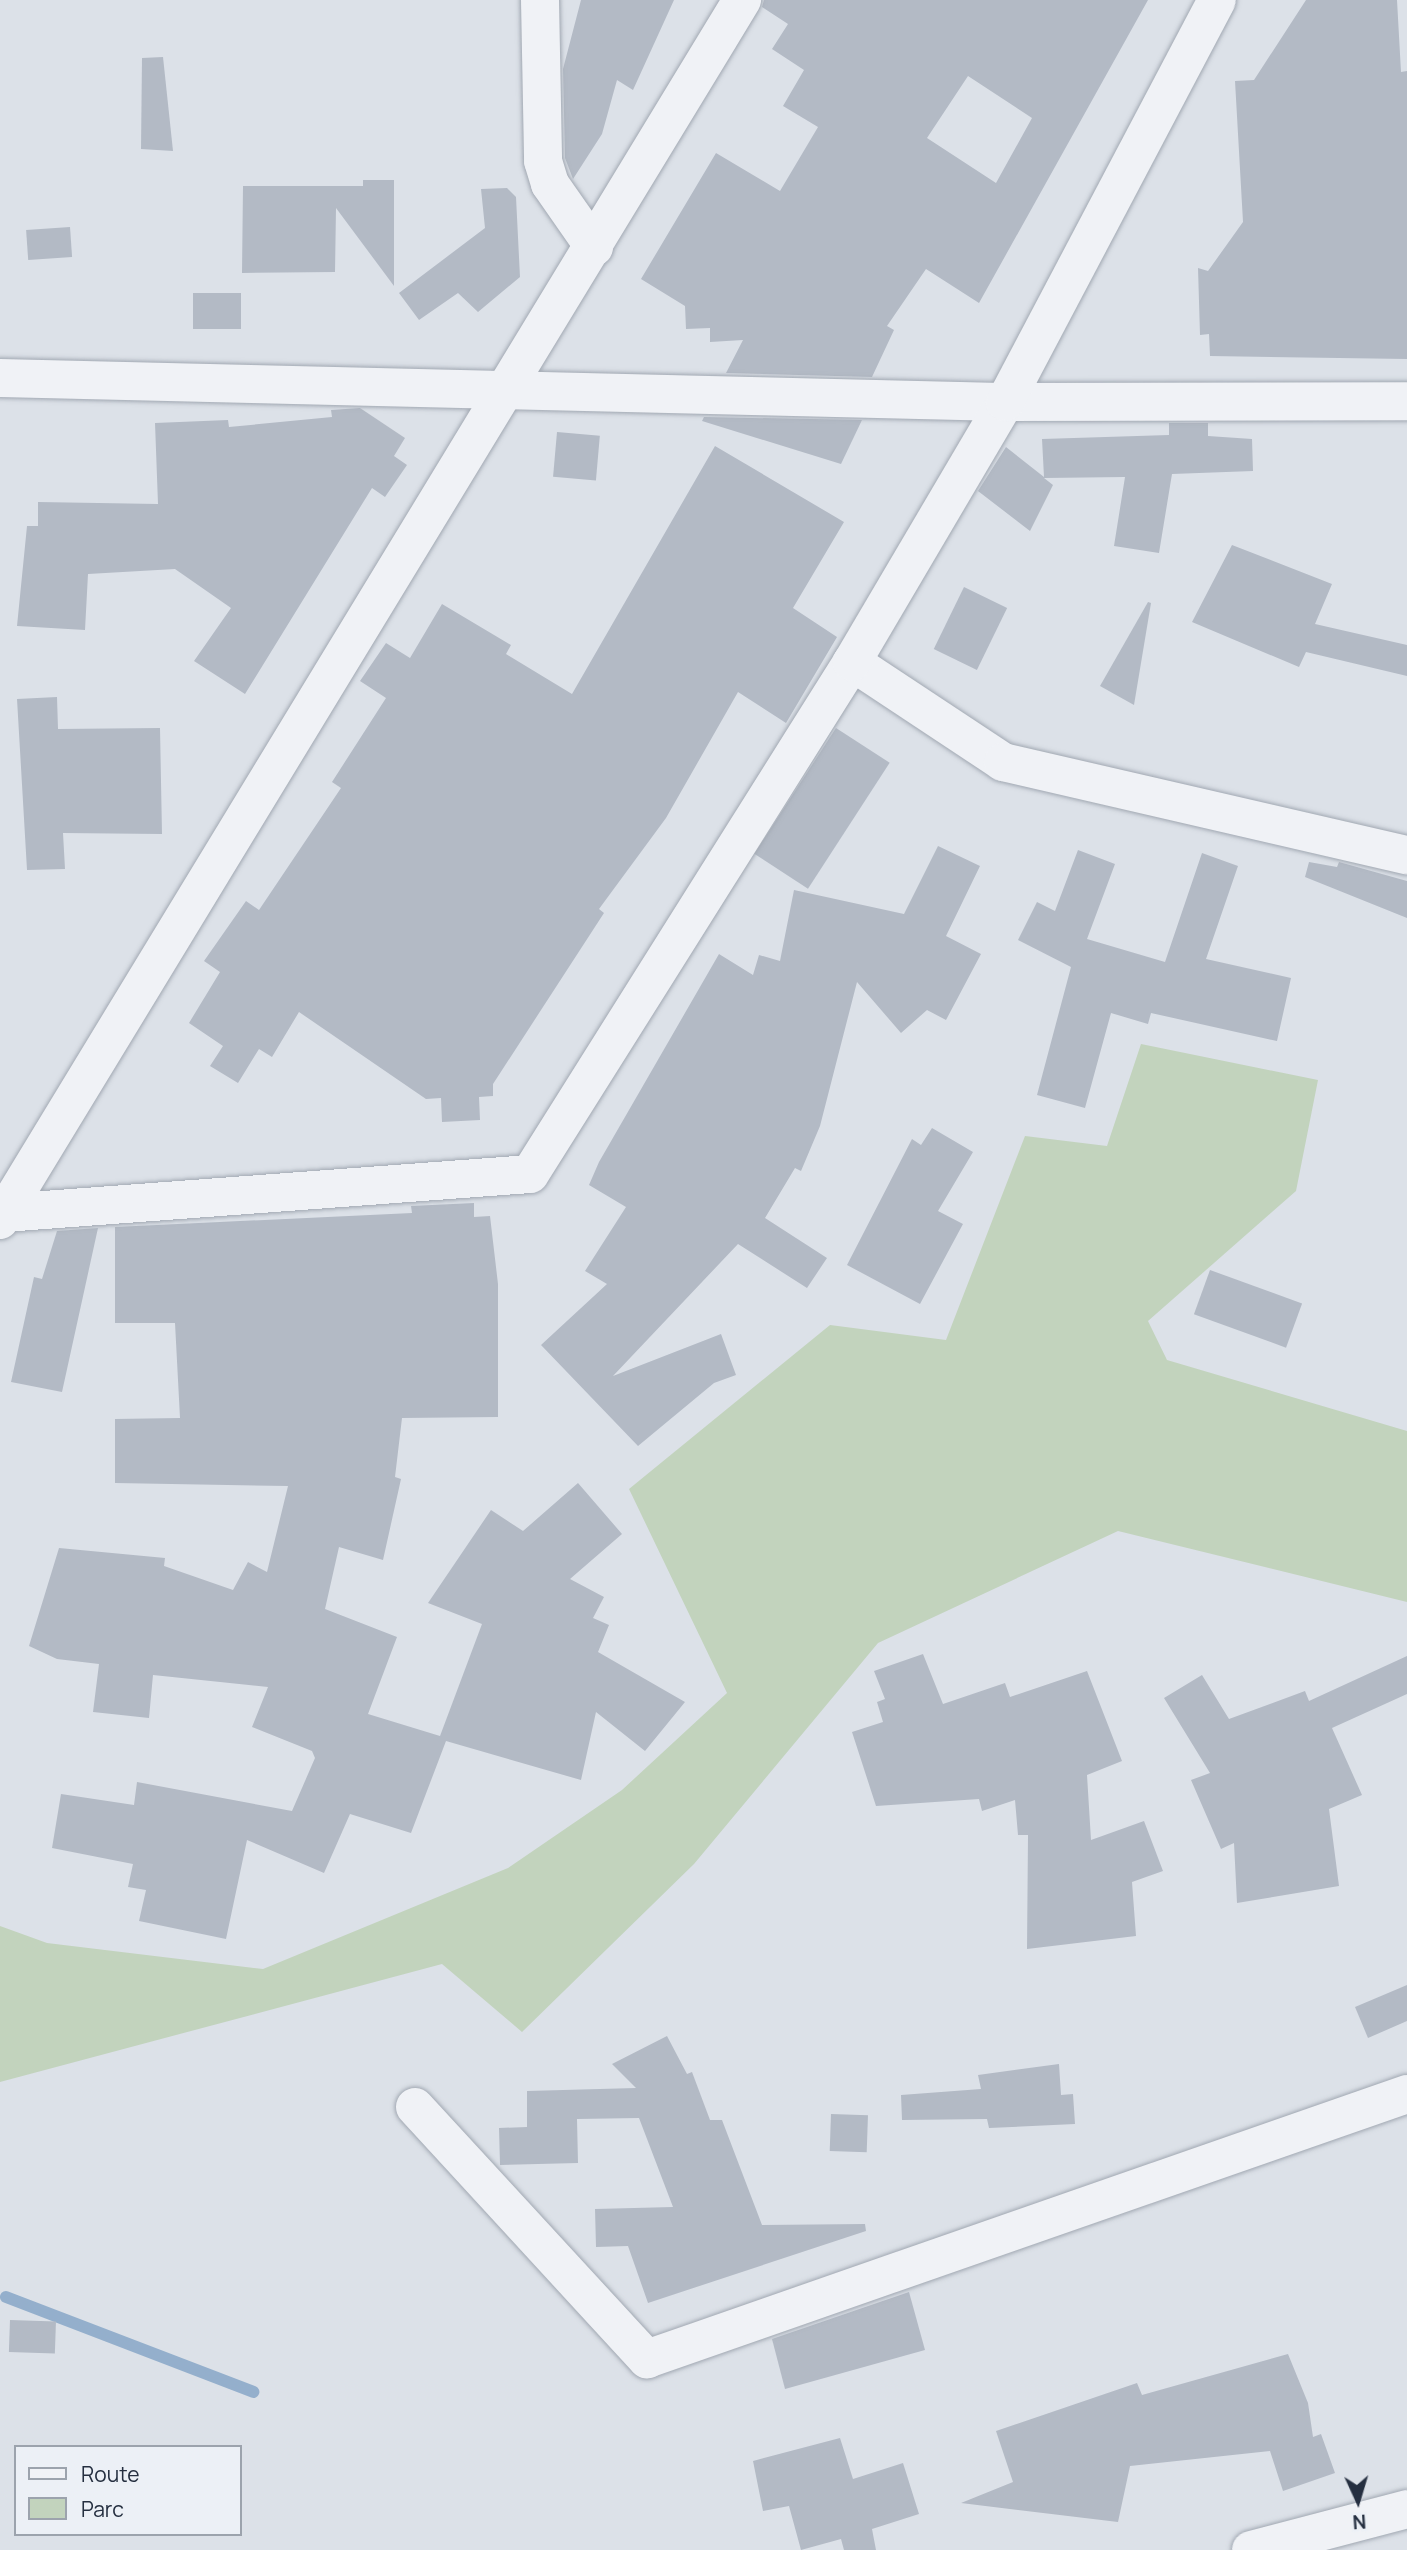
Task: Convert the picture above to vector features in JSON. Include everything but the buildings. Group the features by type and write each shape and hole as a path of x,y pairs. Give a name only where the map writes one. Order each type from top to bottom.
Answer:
{"street":[{"path":"540,0 543,161 550,184 594,247"},
{"path":"2,1217 504,387 594,247 742,0"},
{"path":"2,1217 530,1174 852,662 1005,402 1217,0"},
{"path":"0,378 504,387 1005,402 1407,401"},
{"path":"852,662 1003,762 1407,855"},
{"path":"415,2108 648,2359 1407,2094"},
{"path":"1251,2550 1407,2509"}],"green space":[{"path":"1141,1044 1318,1080 1296,1191 1148,1321 1167,1360 1407,1431 1407,1602 1118,1531 878,1643 694,1864 522,2032 442,1964 0,2082 0,1926 47,1943 263,1969 508,1868 622,1790 727,1693 629,1489 830,1325 946,1340 1025,1136 1107,1146"}],"waterway":[{"path":"6,2297 253,2392"}]}
